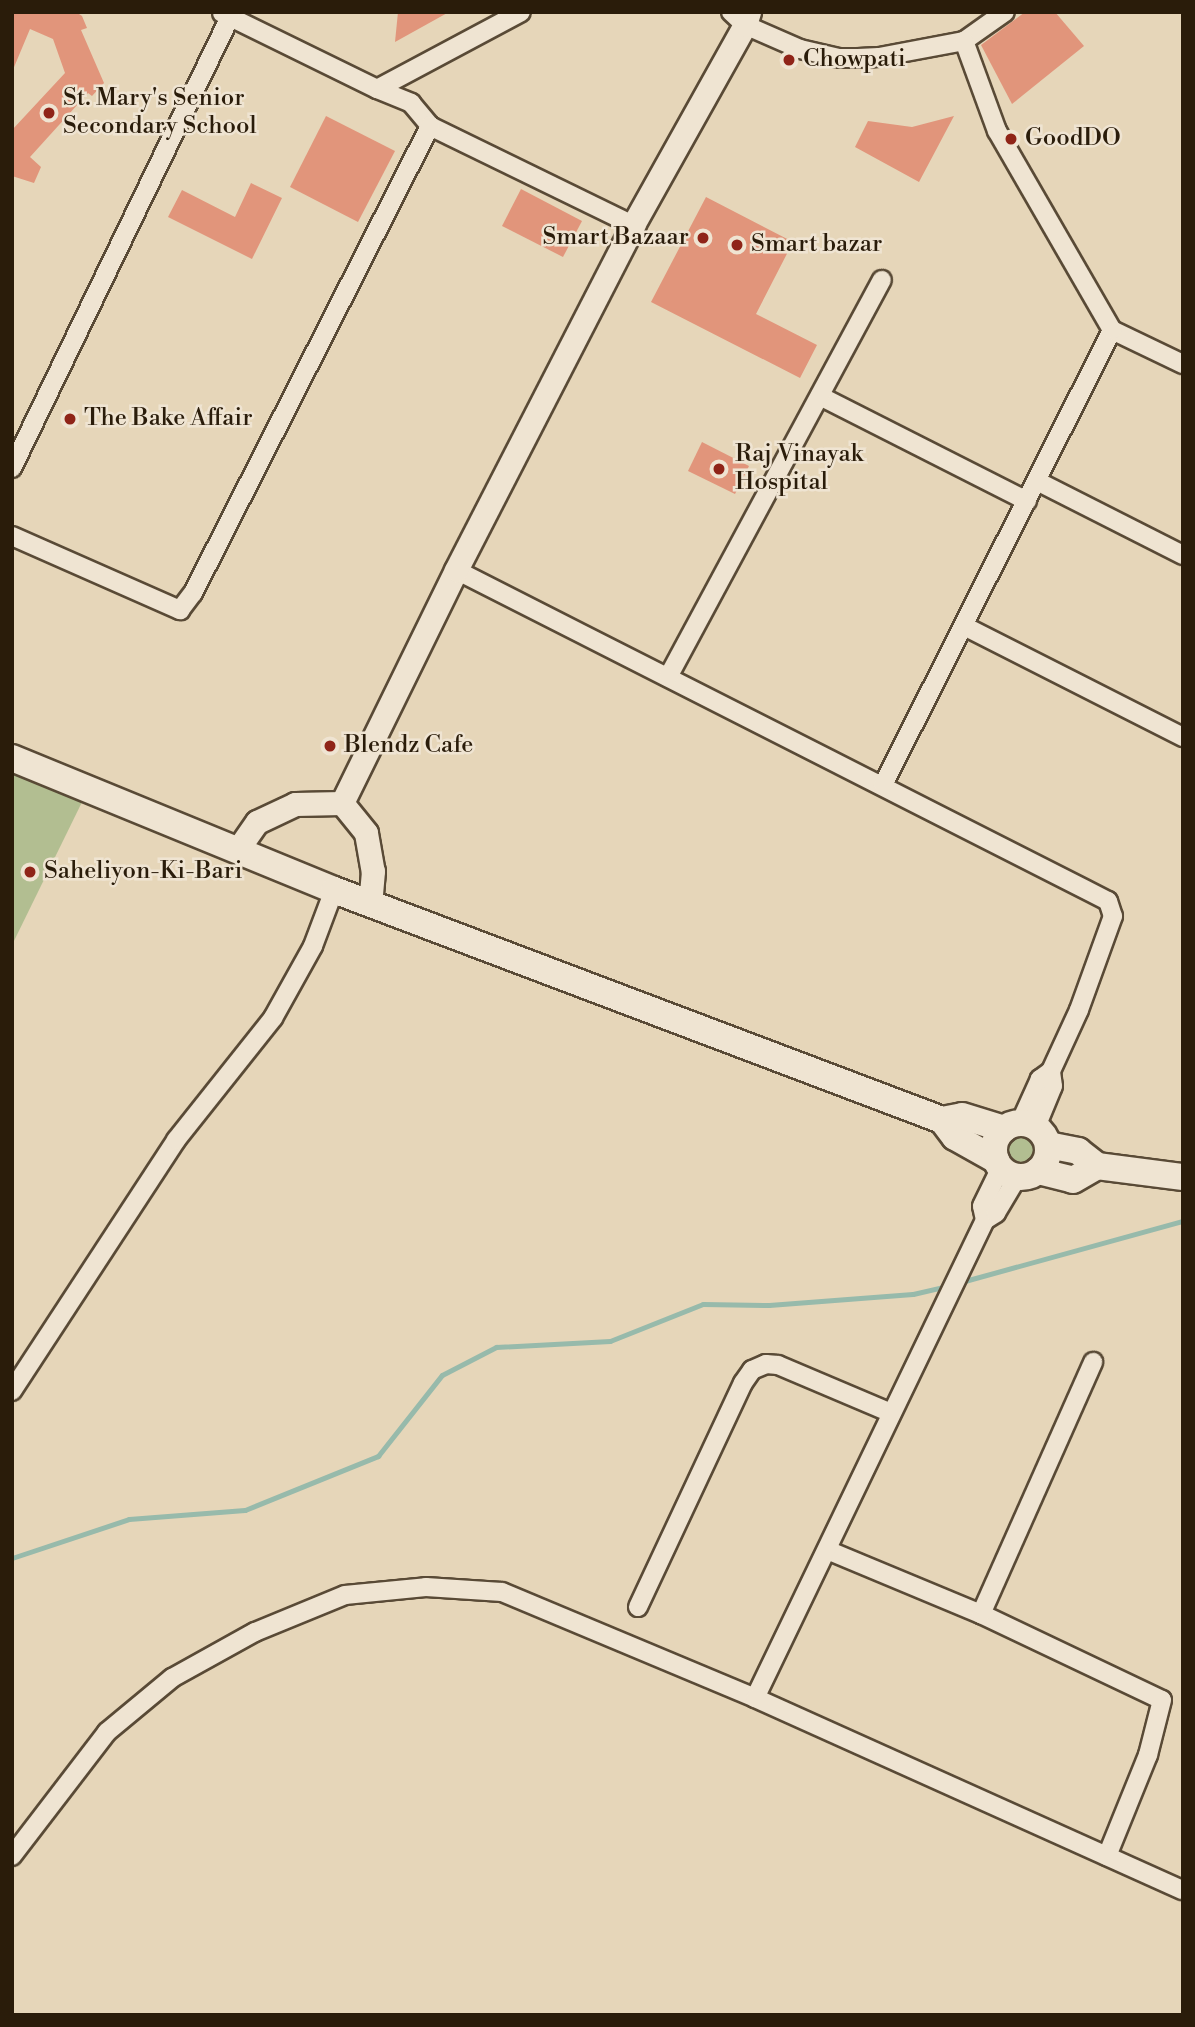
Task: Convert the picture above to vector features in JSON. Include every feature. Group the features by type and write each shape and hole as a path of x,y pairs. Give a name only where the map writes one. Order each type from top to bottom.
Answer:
{"main road":[{"path":"12,758 369,904 942,1120 955,1137 1013,1169 1073,1180 1097,1166"},
{"path":"942,1120 962,1116 1027,1131 1078,1151 1097,1166 1174,1176"},
{"path":"1013,1169 995,1143 1027,1131"},
{"path":"1013,1169 1046,1159 1027,1131"}],"street":[{"path":"377,89 521,12"},
{"path":"342,803 456,570 633,225 746,15 800,49 839,58 879,57 964,41 1005,12"},
{"path":"12,468 225,15 411,103 430,126 633,225"},
{"path":"964,41 997,131 1112,330 1183,363"},
{"path":"12,536 180,610 193,593 430,126"},
{"path":"668,677 882,280"},
{"path":"883,785 1112,330"},
{"path":"820,396 1027,501"},
{"path":"1037,481 1183,555"},
{"path":"456,570 1108,901 1113,916 1079,1010 1051,1071 1040,1079 1027,1131"},
{"path":"964,626 1183,737"},
{"path":"238,849 257,822 295,804 342,803"},
{"path":"342,803 366,833 373,871 369,904"},
{"path":"12,1391 176,1140 273,1018 313,946 334,890"},
{"path":"755,1698 985,1220 982,1206 1013,1169"},
{"path":"981,1614 1093,1362"},
{"path":"638,1607 743,1383 752,1370 766,1364 778,1365 891,1413"},
{"path":"827,1550 981,1614 1162,1700 1148,1755 1107,1856"},
{"path":"12,1856 107,1732 172,1678 255,1632 345,1595 426,1587 502,1592 755,1698 1183,1890"}],"green space":[{"name":"Saheliyon-Ki-Bari","path":"12,769 84,798 12,945"},
{"path":"1022,1136 1031,1140 1035,1149 1031,1158 1022,1162 1013,1158 1009,1149 1013,1140"}],"building":[{"name":"St. Mary's Senior Secondary School","path":"12,12 76,12 82,16 87,28 81,30 104,83 92,96 88,93 30,157 41,167 34,183 12,176 12,130 65,73 53,39 30,29 12,72"},
{"path":"398,12 449,12 395,42"},
{"path":"1025,12 1055,12 1084,46 1012,104 981,45"},
{"path":"326,116 395,151 358,222 290,187"},
{"path":"954,116 919,182 855,147 868,121 912,127"},
{"path":"251,183 282,198 252,259 168,217 182,190 235,217"},
{"path":"521,189 582,221 563,257 502,226"},
{"path":"706,197 793,242 756,314 817,345 800,378 651,302"},
{"path":"702,442 749,466 735,494 688,471"}],"waterway":[{"path":"961,1282 1183,1221"},
{"path":"12,1558 129,1519 245,1510 378,1456 442,1375 496,1347 610,1341 703,1304 769,1305 913,1294 948,1286"}],"place":[{"name":"Chowpati","path":"789,60"},
{"name":"St. Mary's Senior Secondary School","path":"49,113"},
{"name":"GoodDO","path":"1011,139"},
{"name":"Smart Bazaar","path":"703,238"},
{"name":"Smart bazar","path":"737,245"},
{"name":"The Bake Affair","path":"70,419"},
{"name":"Raj Vinayak Hospital","path":"719,469"},
{"name":"Blendz Cafe","path":"330,746"},
{"name":"Saheliyon-Ki-Bari","path":"30,872"}]}
